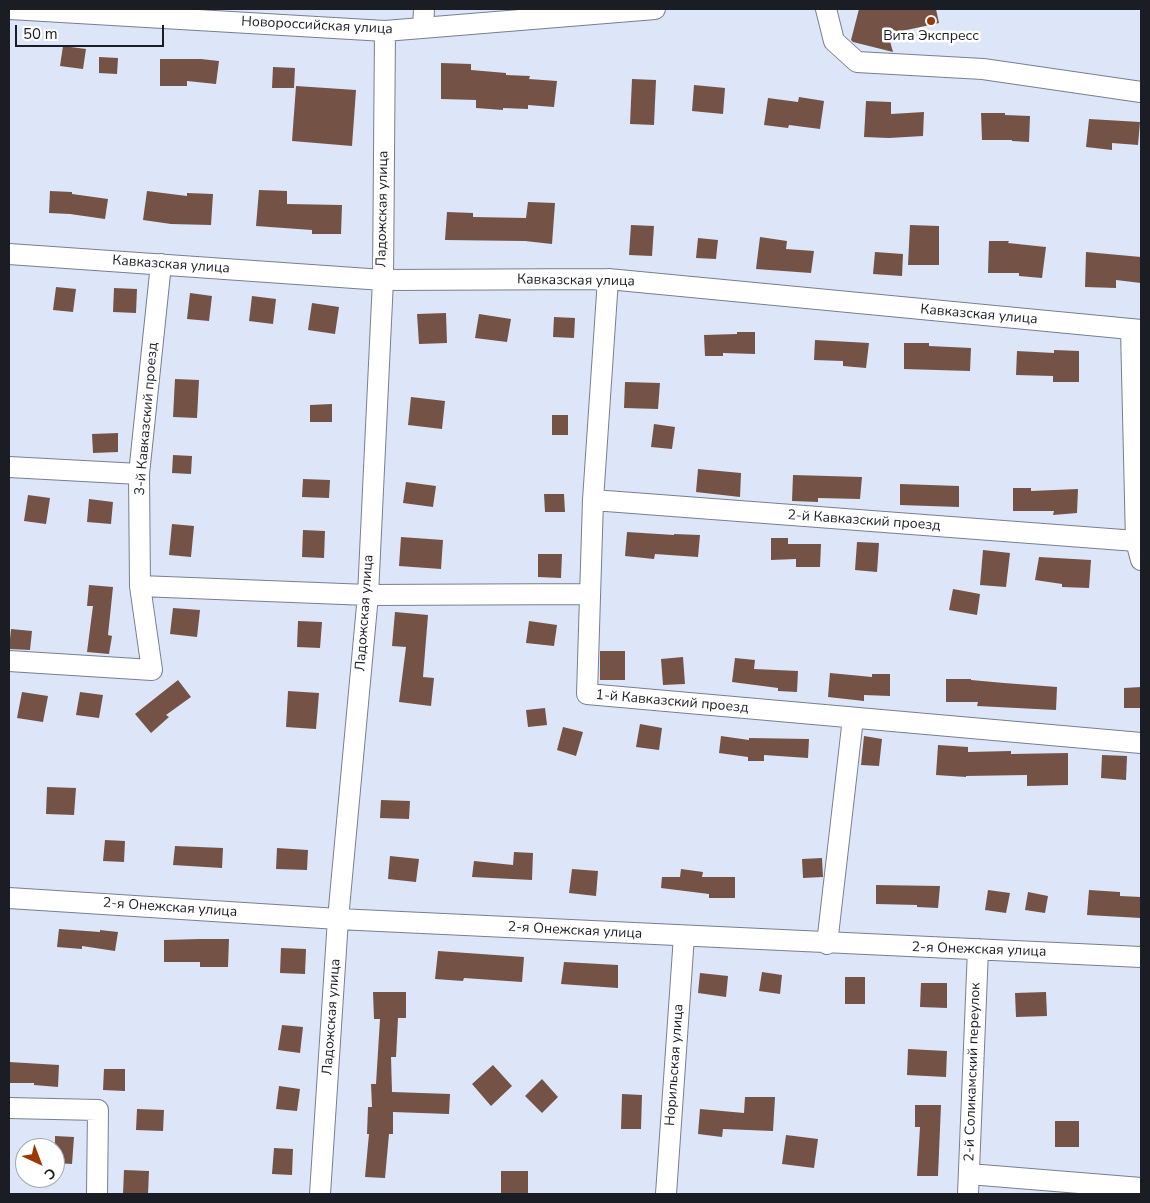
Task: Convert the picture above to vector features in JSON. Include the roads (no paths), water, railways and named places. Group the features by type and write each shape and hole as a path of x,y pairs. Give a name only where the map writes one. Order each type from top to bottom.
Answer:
{"street":[{"name":"Новороссийская улица","path":"20,9 385,31 423,18 655,9"},
{"path":"826,9 834,41 857,62 982,69 1141,92"},
{"name":"Ладожская улица","path":"320,1194 338,919 368,595 383,280 385,31"},
{"name":"Кавказская улица","path":"9,254 383,280 608,279 1136,329"},
{"name":"3-й Кавказский проезд","path":"9,661 152,670 140,586 139,474 161,264"},
{"name":"1-й Кавказский проезд","path":"608,279 592,500 587,694 1141,743"},
{"path":"1136,329 1138,550"},
{"path":"9,467 139,474"},
{"name":"2-й Кавказский проезд","path":"592,500 1138,550"},
{"path":"140,586 368,595 590,594"},
{"path":"827,944 852,718"},
{"name":"2-я Онежская улица","path":"9,898 338,919 827,944 1141,957"},
{"name":"Норильская улица","path":"666,1194 684,936"},
{"name":"2-й Соликамский переулок","path":"968,1194 978,949"},
{"path":"9,1108 98,1110 97,1194"},
{"path":"969,1174 1141,1188"}],"place":[{"name":"Вита Экспресс","path":"931,21"}]}
